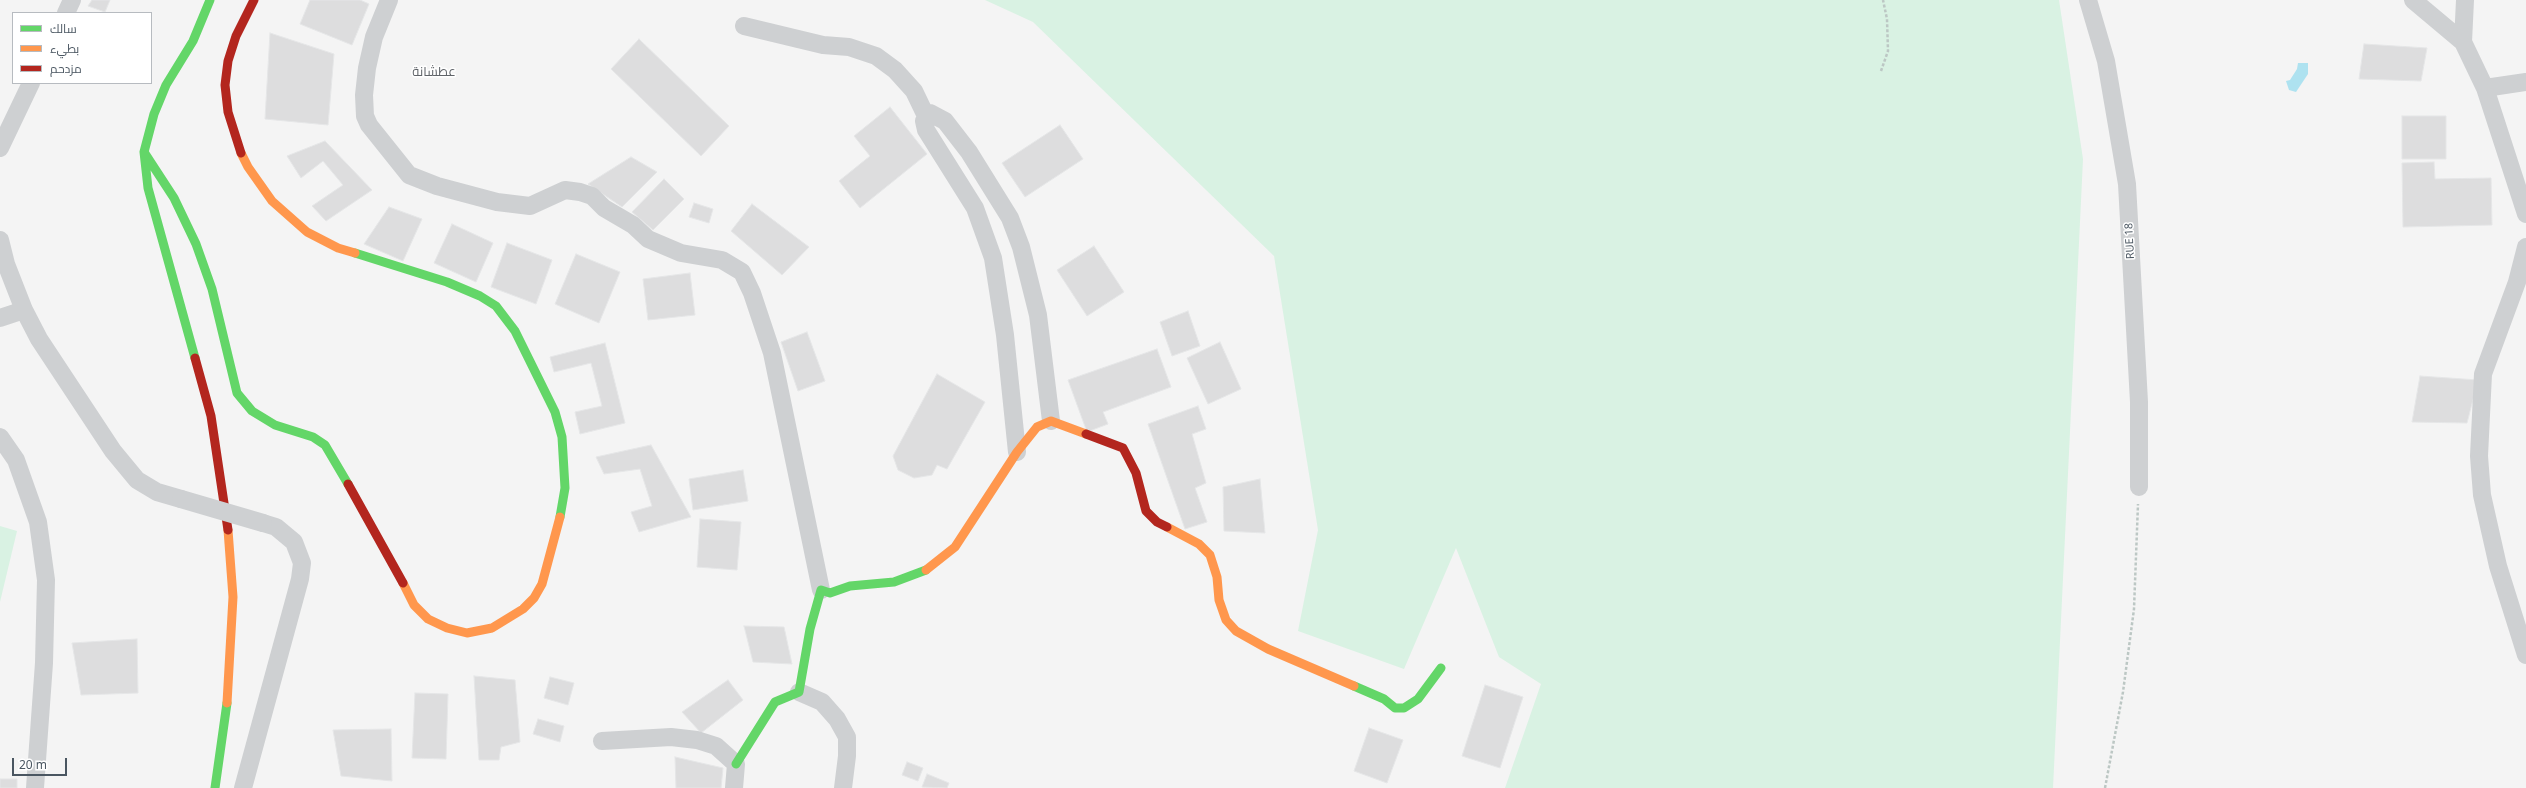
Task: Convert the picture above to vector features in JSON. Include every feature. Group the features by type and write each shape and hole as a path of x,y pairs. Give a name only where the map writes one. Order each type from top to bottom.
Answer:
{"street":[{"path":"66,12 72,0"},
{"path":"210,0 193,41 166,85 154,114 144,152 148,188 211,416 230,540 232,597 229,683 224,732 215,788"},
{"path":"144,152 174,198 196,244 212,289 237,392 259,416 275,425 313,436 325,445 369,518 414,605 428,619 447,628 467,633 492,628 503,623 523,609 534,598 542,584 548,568 565,488 562,437 555,412 515,331 496,306 480,296 447,282 338,248 307,232 272,201 248,167 236,141 225,85 228,61 236,36 254,0"},
{"path":"389,0 374,37 367,68 364,95 365,116 369,125 409,175 437,186 497,202 530,206 565,190 580,192 592,196 604,208 633,225 648,239 681,253 722,260 742,272 752,293 772,353 821,590 810,630 799,692"},
{"name":"RUE 18","path":"2088,0 2106,61 2127,184 2138,402 2139,487"},
{"path":"2414,0 2463,42 2486,88 2526,214"},
{"path":"2463,42 2465,0"},
{"path":"744,26 823,45 849,47 876,56 895,70 914,91 926,116"},
{"path":"2486,88 2526,82"},
{"path":"0,148 31,84"},
{"path":"1017,452 1005,335 993,258 975,208 926,130 924,121 926,116 930,113 937,115 953,131 1010,218 1022,247 1032,282 1038,315 1051,421"},
{"path":"0,240 6,264 24,310 39,339 122,465 147,487 181,500 276,527 294,542 302,563 300,579 243,788"},
{"path":"2526,247 2518,282 2483,374 2479,456 2482,495 2498,566 2526,655"},
{"path":"0,318 24,310"},
{"path":"821,590 830,593 850,586 894,582 928,569 955,547 1017,452 1037,427 1051,421 1123,448 1136,473 1146,511 1157,522 1199,544 1210,555 1218,577 1219,600 1226,620 1236,632 1268,649 1384,699 1395,708 1404,708 1418,699 1441,668"},
{"path":"0,437 16,460 38,522 46,580 44,663 35,788"},
{"path":"734,788 736,764 775,702 799,692 822,702 838,719 847,737 848,756 843,788"},
{"path":"602,741 671,737 697,740 716,746 736,764"}],"path":[{"path":"1881,71 1888,51 1887,19 1883,0"},
{"path":"2105,788 2123,692 2134,609 2139,487"}],"green space":[{"path":"985,0 2059,0 2083,159 2053,788 1505,788 1541,684 1499,657 1456,548 1404,669 1298,631 1318,530 1274,256 1033,22"},
{"path":"0,526 17,531 0,602"}],"water":[{"path":"2298,63 2308,63 2308,74 2296,92 2289,90 2286,81 2290,80 2297,69"}],"building":[{"path":"92,0 110,0 105,12 88,6"},
{"path":"310,0 360,0 369,4 352,45 300,24"},
{"path":"270,33 334,54 328,125 265,119"},
{"path":"639,39 729,126 701,156 611,69"},
{"path":"2364,44 2427,48 2421,81 2359,79"},
{"path":"890,107 927,154 860,208 839,181 870,156 854,136"},
{"path":"2402,116 2446,116 2446,159 2402,159"},
{"path":"1060,125 1083,159 1025,197 1002,163"},
{"path":"325,141 372,190 326,221 312,206 343,185 323,161 301,178 287,156"},
{"path":"631,157 657,172 622,207 588,184"},
{"path":"2434,162 2435,179 2491,178 2492,225 2403,227 2402,163"},
{"path":"664,179 684,199 653,230 632,212"},
{"path":"694,203 713,209 709,223 689,217"},
{"path":"752,204 809,247 782,275 731,231"},
{"path":"389,207 422,219 403,261 364,244"},
{"path":"452,224 493,243 476,282 434,263"},
{"path":"507,243 552,260 536,304 491,287"},
{"path":"1094,246 1124,292 1087,316 1057,270"},
{"path":"576,254 620,272 599,323 555,304"},
{"path":"690,273 695,315 648,320 643,279"},
{"path":"1188,311 1200,346 1172,356 1160,322"},
{"path":"807,332 825,381 798,391 781,342"},
{"path":"1220,342 1241,389 1208,404 1187,358"},
{"path":"605,343 625,423 580,434 575,412 602,406 591,363 554,372 550,357"},
{"path":"1157,349 1171,387 1103,412 1108,424 1087,432 1068,380"},
{"path":"937,374 985,402 947,469 937,465 932,475 914,478 898,470 893,456"},
{"path":"2420,376 2478,380 2467,423 2412,422"},
{"path":"1198,406 1206,429 1192,434 1206,483 1195,488 1207,522 1185,529 1148,424"},
{"path":"651,445 691,517 639,532 631,512 652,506 640,469 604,474 596,457"},
{"path":"743,470 748,501 693,510 689,479"},
{"path":"1260,479 1265,533 1224,531 1223,487"},
{"path":"700,519 741,522 737,570 697,567"},
{"path":"744,626 784,627 792,664 753,662"},
{"path":"137,639 138,693 81,695 72,643"},
{"path":"474,676 515,680 520,742 501,747 499,760 479,760"},
{"path":"550,677 574,683 568,705 544,698"},
{"path":"728,680 743,700 701,733 682,712"},
{"path":"1485,685 1523,697 1500,768 1462,756"},
{"path":"415,693 448,694 446,759 412,758"},
{"path":"538,719 564,726 560,742 533,734"},
{"path":"1369,728 1403,740 1387,783 1354,771"},
{"path":"391,729 392,781 341,776 333,730"},
{"path":"675,757 723,768 721,788 676,788"},
{"path":"907,762 923,768 918,781 902,775"},
{"path":"927,774 949,783 947,788 922,787"},
{"path":"0,779 17,779 17,788 0,788"}],"traffic: fast":[{"path":"195,358 148,188 144,152 154,114 166,85 193,41 210,0"},
{"path":"144,152 174,198 196,244 212,289 237,393 252,411 275,425 313,437 325,445 348,484"},
{"path":"355,253 447,282 480,296 496,306 515,331 555,412 562,437 565,488 560,517"},
{"path":"736,764 775,702 799,692 810,629 821,590 830,593 850,586 894,582 926,570"},
{"path":"1354,686 1384,699 1395,708 1404,708 1418,699 1441,668"},
{"path":"215,788 227,703"}],"traffic: slow":[{"path":"241,153 248,167 272,201 307,232 338,248 355,253"},
{"path":"926,570 955,547 1017,452 1037,427 1051,421 1086,434"},
{"path":"403,583 414,605 428,619 447,628 467,633 492,628 523,609 534,598 542,584 560,517"},
{"path":"1167,527 1199,544 1210,555 1217,577 1219,600 1226,620 1236,631 1268,649 1354,686"},
{"path":"227,703 233,597 228,530"}],"traffic: jam":[{"path":"241,153 228,112 225,85 228,61 236,36 254,0"},
{"path":"195,358 211,416 228,530"},
{"path":"1086,434 1123,448 1136,473 1146,511 1157,522 1167,527"},
{"path":"348,484 403,583"}],"district":[{"name":"عطشانة","path":"434,72"}]}
